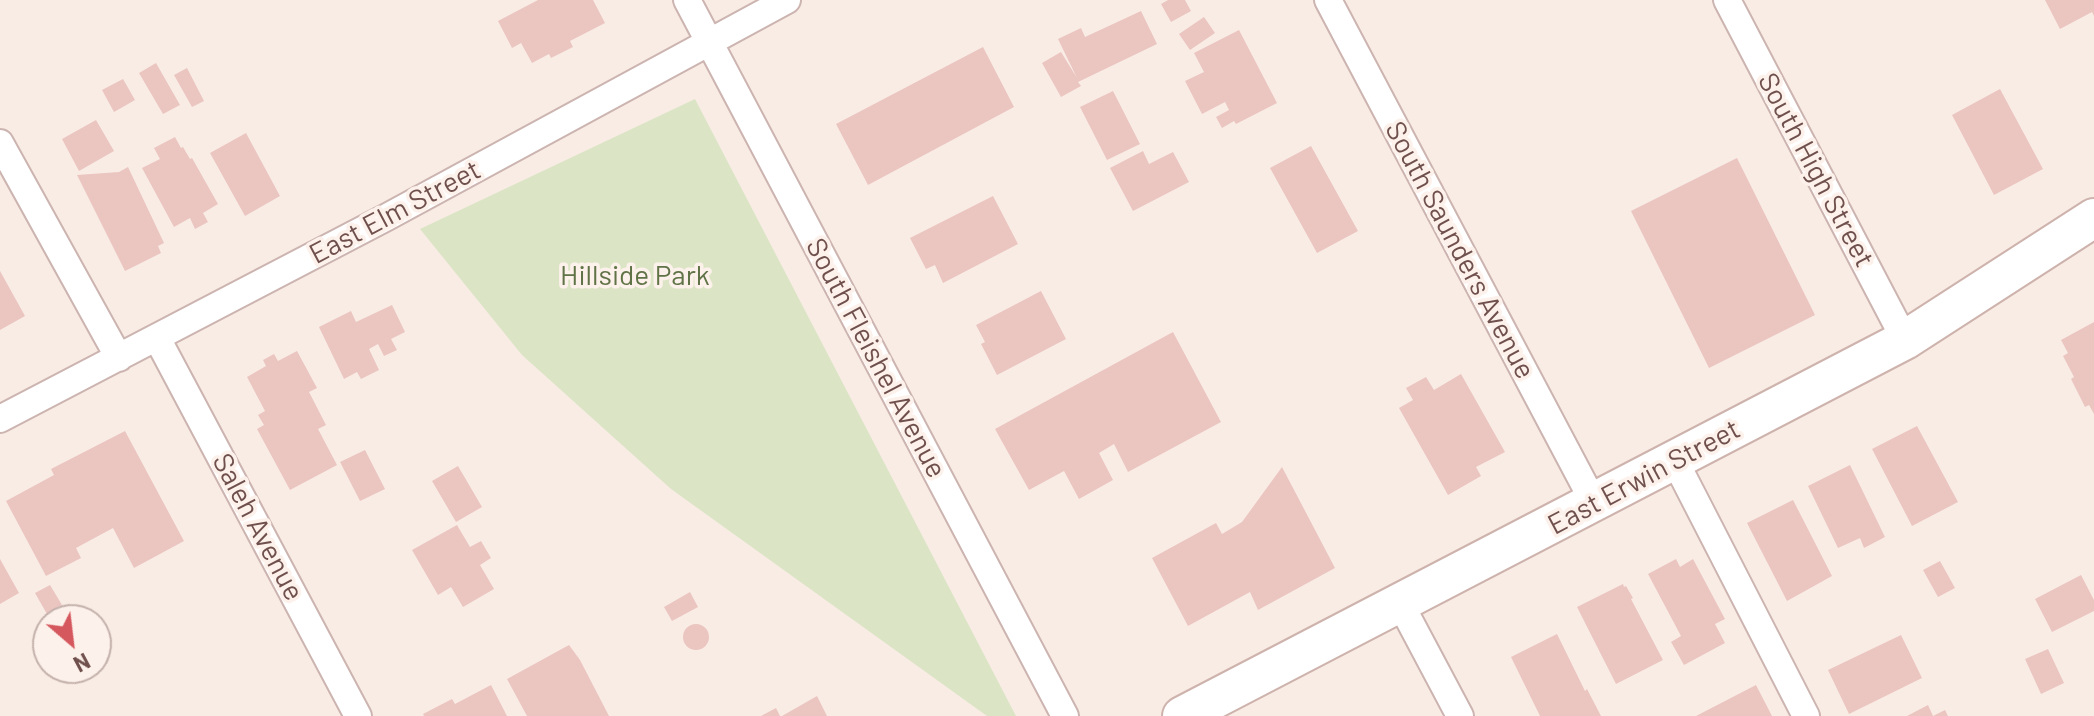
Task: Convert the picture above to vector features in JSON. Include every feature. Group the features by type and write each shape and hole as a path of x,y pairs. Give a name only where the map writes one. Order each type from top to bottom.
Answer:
{"main road":[{"name":"East Erwin Street","path":"1182,716 1905,340 2094,218"}],"street":[{"name":"South Fleishel Avenue","path":"687,0 1065,716"},
{"name":"East Elm Street","path":"0,419 387,217 787,0"},
{"name":"South Saunders Avenue","path":"1328,0 1593,501"},
{"name":"South High Street","path":"1727,0 1905,340"},
{"path":"0,143 119,358"},
{"name":"Saleh Avenue","path":"157,338 358,716"},
{"path":"1675,461 1806,716"},
{"path":"1400,603 1460,716"}],"green space":[{"name":"Hillside Park","path":"695,99 1016,716 987,716 671,489 522,355 420,229"}],"building":[{"path":"538,0 593,0 605,23 570,41 573,47 532,63 521,43 512,48 498,21"},
{"path":"1168,0 1185,0 1191,11 1171,22 1161,4"},
{"path":"2045,0 2094,0 2094,16 2092,12 2060,29"},
{"path":"1141,11 1157,44 1078,82 1081,86 1061,97 1042,63 1061,52 1077,78 1058,39 1081,28 1085,37"},
{"path":"1204,17 1215,33 1190,50 1179,34"},
{"path":"1239,30 1277,103 1222,128 1216,117 1229,110 1225,102 1202,114 1185,81 1204,72 1194,53"},
{"path":"983,47 1014,107 868,185 836,124"},
{"path":"156,63 180,105 163,114 139,73"},
{"path":"187,68 204,101 192,107 174,75"},
{"path":"123,79 135,100 114,112 102,90"},
{"path":"2000,89 2043,169 1994,195 1952,115"},
{"path":"1113,91 1140,144 1107,160 1080,107"},
{"path":"96,120 114,151 79,171 62,139"},
{"path":"246,133 280,196 245,216 210,153"},
{"path":"175,137 192,158 218,204 203,213 208,222 195,229 190,218 174,227 142,168 160,159 154,148"},
{"path":"1311,146 1358,231 1317,253 1270,168"},
{"path":"1143,151 1149,164 1173,152 1189,182 1133,211 1110,168"},
{"path":"1737,158 1815,315 1709,368 1631,211"},
{"path":"128,167 164,243 158,246 161,253 125,271 77,175 119,172"},
{"path":"993,196 1018,244 943,283 935,265 926,269 910,238"},
{"path":"0,271 25,316 0,330"},
{"path":"1041,291 1066,339 997,375 981,344 985,342 976,325"},
{"path":"392,305 405,332 391,339 397,350 384,356 378,344 369,349 379,370 361,379 357,372 344,379 319,327 351,311 356,322"},
{"path":"2094,322 2094,414 2089,405 2085,407 2071,379 2074,377 2063,356 2068,353 2061,340"},
{"path":"1173,332 1221,422 1128,472 1114,444 1099,453 1113,480 1079,499 1064,471 1029,490 995,429"},
{"path":"297,351 317,388 309,392 326,425 318,429 337,465 290,490 257,429 264,425 258,415 265,411 247,377 266,366 263,360 274,354 278,361"},
{"path":"1461,374 1505,452 1476,467 1481,476 1448,495 1399,408 1413,400 1406,388 1426,377 1434,390"},
{"path":"1917,426 1958,502 1912,526 1872,449"},
{"path":"125,431 184,541 134,568 113,528 76,548 81,558 46,576 6,501 54,475 51,469"},
{"path":"365,450 385,489 360,501 340,462"},
{"path":"1850,465 1885,537 1864,548 1860,538 1838,548 1808,486"},
{"path":"458,466 482,507 456,522 432,481"},
{"path":"1282,467 1335,568 1258,610 1250,592 1188,626 1152,558 1216,523 1222,534 1242,522"},
{"path":"1793,500 1832,576 1787,601 1747,523"},
{"path":"457,525 470,547 481,541 491,558 480,565 494,589 463,607 451,587 438,595 412,550"},
{"path":"0,559 19,593 0,604"},
{"path":"1676,559 1680,567 1693,559 1725,619 1715,624 1725,643 1684,665 1671,642 1681,636 1648,574"},
{"path":"1940,561 1955,588 1938,597 1923,570"},
{"path":"2081,575 2094,600 2094,611 2052,632 2035,599"},
{"path":"1623,584 1663,660 1616,684 1577,607"},
{"path":"50,585 61,604 41,604 35,593"},
{"path":"690,592 698,607 672,621 664,607"},
{"path":"696,624 705,628 709,637 705,646 696,650 687,646 683,637 687,628"},
{"path":"1557,634 1601,716 1540,716 1511,657"},
{"path":"1901,635 1922,678 1849,714 1828,670"},
{"path":"569,645 609,716 527,716 507,679"},
{"path":"2048,649 2064,683 2041,694 2025,659"},
{"path":"491,685 507,716 423,714 452,699 455,704"},
{"path":"1756,685 1772,716 1696,716"},
{"path":"817,696 827,716 782,716"},
{"path":"1928,705 1933,716 1907,716"},
{"path":"776,708 780,716 761,716"},
{"path":"1945,710 1948,716 1933,716"}]}
